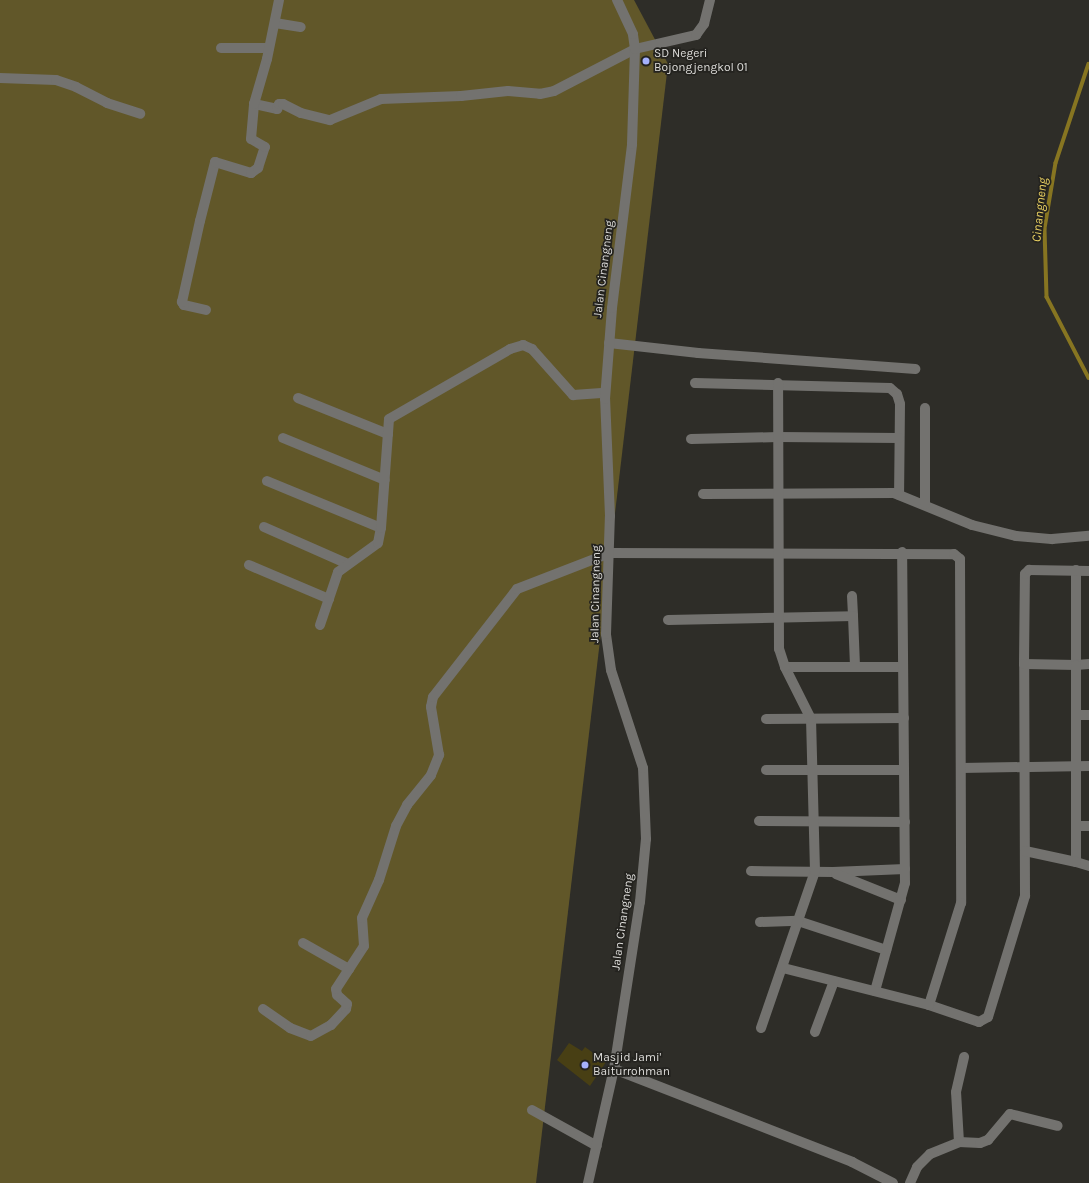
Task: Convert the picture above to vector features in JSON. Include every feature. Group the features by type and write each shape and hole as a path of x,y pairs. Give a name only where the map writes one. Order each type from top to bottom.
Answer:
{"street":[{"path":"206,310 184,305 182,302 200,221 215,162 251,173 258,168 265,147 251,139 254,104 270,48 276,23 279,0"},
{"name":"Jalan Cinangneng","path":"588,1183 614,1069 640,902 646,839 646,791 641,761 608,654 606,634 610,553 605,393 609,343 632,144 636,48 634,34 617,0"},
{"path":"254,104 276,109 280,103 301,113 330,120 381,99 461,96 508,91 540,94 554,91 636,48 696,35 704,24 710,0"},
{"path":"276,23 301,27"},
{"path":"221,48 270,48"},
{"path":"0,78 56,80 76,87 107,103 140,114"},
{"path":"609,343 698,353 915,369"},
{"path":"320,624 338,572 378,542 382,528 389,419 398,412 510,349 523,345 532,348 573,395 605,393"},
{"path":"695,383 778,383 890,388 897,394 900,404 899,495"},
{"path":"761,1028 783,968 815,871 812,821 810,719 785,667 779,649 780,553 778,383"},
{"path":"298,398 388,434"},
{"path":"925,504 926,408"},
{"path":"691,439 778,436 899,438"},
{"path":"283,438 385,480"},
{"path":"267,481 382,528"},
{"path":"703,494 779,492 899,495 925,504 972,525 1016,536 1052,539 1089,536"},
{"path":"264,527 348,564"},
{"path":"875,991 901,900 905,869 902,552"},
{"path":"263,1010 301,1034 311,1036 319,1034 332,1025 346,1009 346,1004 337,995 336,989 364,946 362,918 379,880 396,826 407,805 435,768 439,755 431,708 432,696 517,589 610,553 946,552 960,559 961,903 929,1005"},
{"path":"249,565 329,599"},
{"path":"783,968 929,1005 979,1022 988,1016 1023,909 1025,851 1023,767 1025,574 1029,570 1089,570"},
{"path":"1076,570 1076,862"},
{"path":"852,596 856,666"},
{"path":"668,620 780,616 853,616"},
{"path":"1024,664 1089,664"},
{"path":"785,667 903,667"},
{"path":"1076,715 1089,715"},
{"path":"766,719 904,718"},
{"path":"961,768 1089,766"},
{"path":"766,770 904,770"},
{"path":"759,821 905,822"},
{"path":"1076,826 1089,826"},
{"path":"1025,851 1089,866"},
{"path":"751,871 833,872 905,869"},
{"path":"833,872 901,900"},
{"path":"760,922 798,921 886,950"},
{"path":"303,943 349,969"},
{"path":"815,1032 834,981"},
{"path":"960,1142 956,1092 964,1057"},
{"path":"614,1069 852,1162 893,1183"},
{"path":"532,1110 597,1146"},
{"path":"910,1183 923,1159 935,1150 960,1142 980,1143 988,1140 1010,1114 1058,1126"}],"shaded area":[{"path":"0,0 634,0 668,64 536,1183 0,1183"}],"building":[{"name":"Masjid Jami' Baiturrohman","path":"569,1043 582,1051 585,1047 606,1062 590,1086 557,1060"}],"waterway":[{"name":"Cinangneng","path":"1089,64 1056,163 1045,229 1047,297 1089,378"}],"place":[{"name":"SD Negeri Bojongjengkol 01","path":"646,61"},
{"name":"Masjid Jami' Baiturrohman","path":"585,1065"}]}
